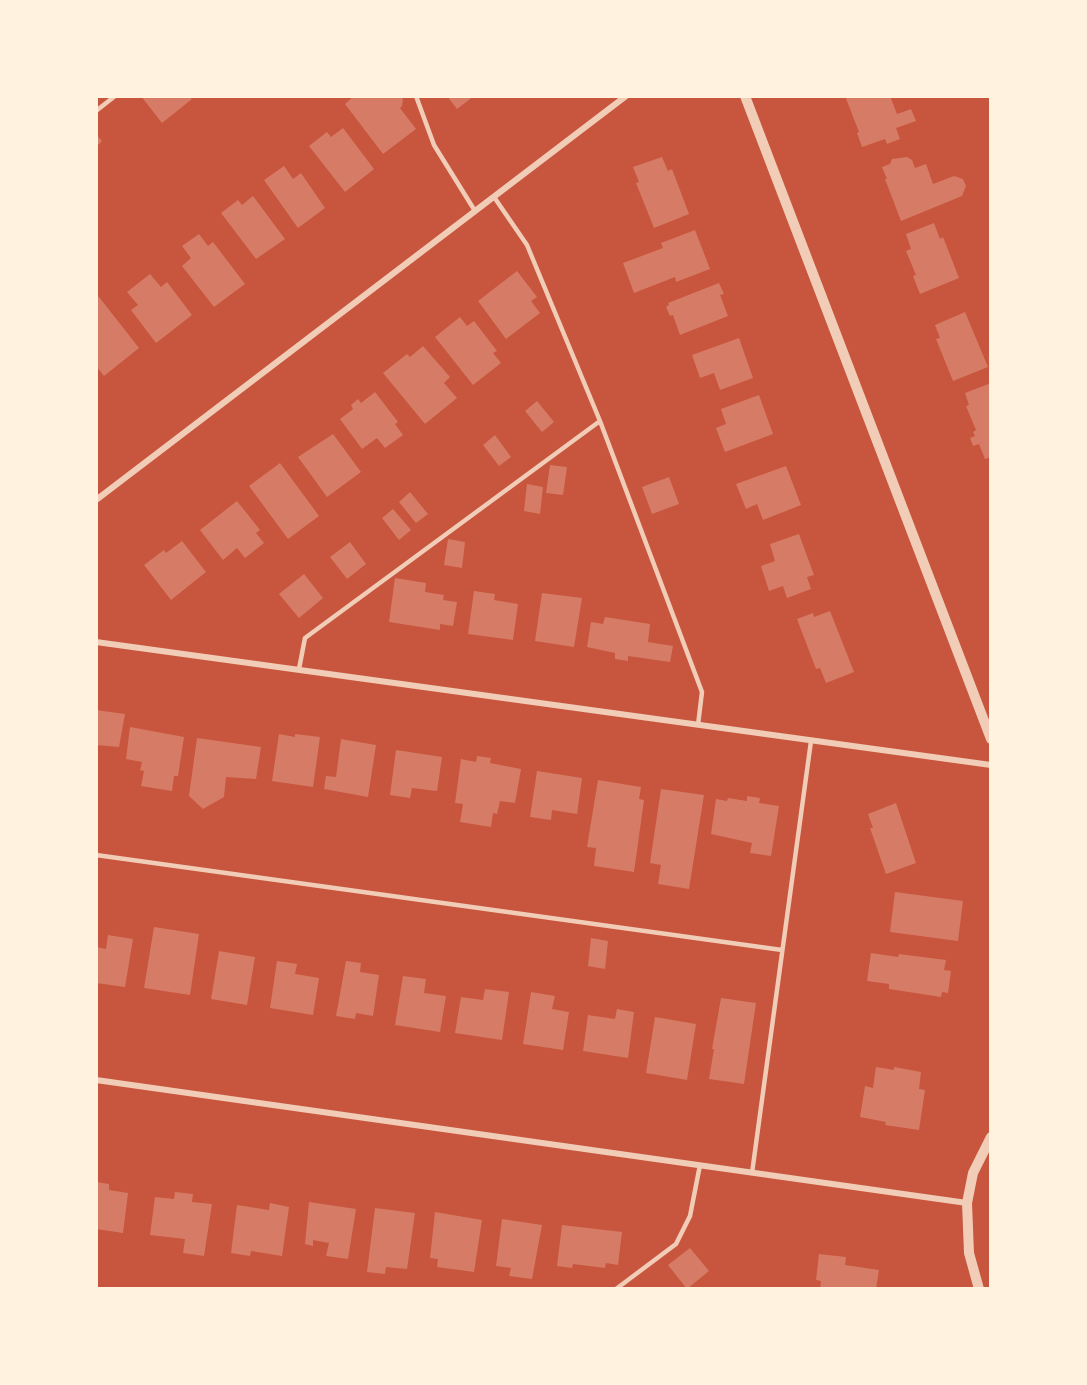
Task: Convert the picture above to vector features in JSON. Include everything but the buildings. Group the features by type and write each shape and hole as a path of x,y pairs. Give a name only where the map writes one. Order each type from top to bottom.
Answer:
{"street":[{"path":"96,500 626,96"},
{"path":"745,96 991,739"},
{"path":"96,642 991,765"},
{"path":"96,1080 967,1203"},
{"path":"979,1289 968,1240 967,1203 974,1173 991,1137"}],"lane":[{"path":"96,111 115,96"},
{"path":"416,96 434,145 475,211"},
{"path":"494,197 527,245 600,421 702,692 698,725"},
{"path":"299,669 305,638 600,421"},
{"path":"752,1173 811,741"},
{"path":"96,855 782,950"},
{"path":"616,1289 676,1244 690,1216 700,1165"}]}
